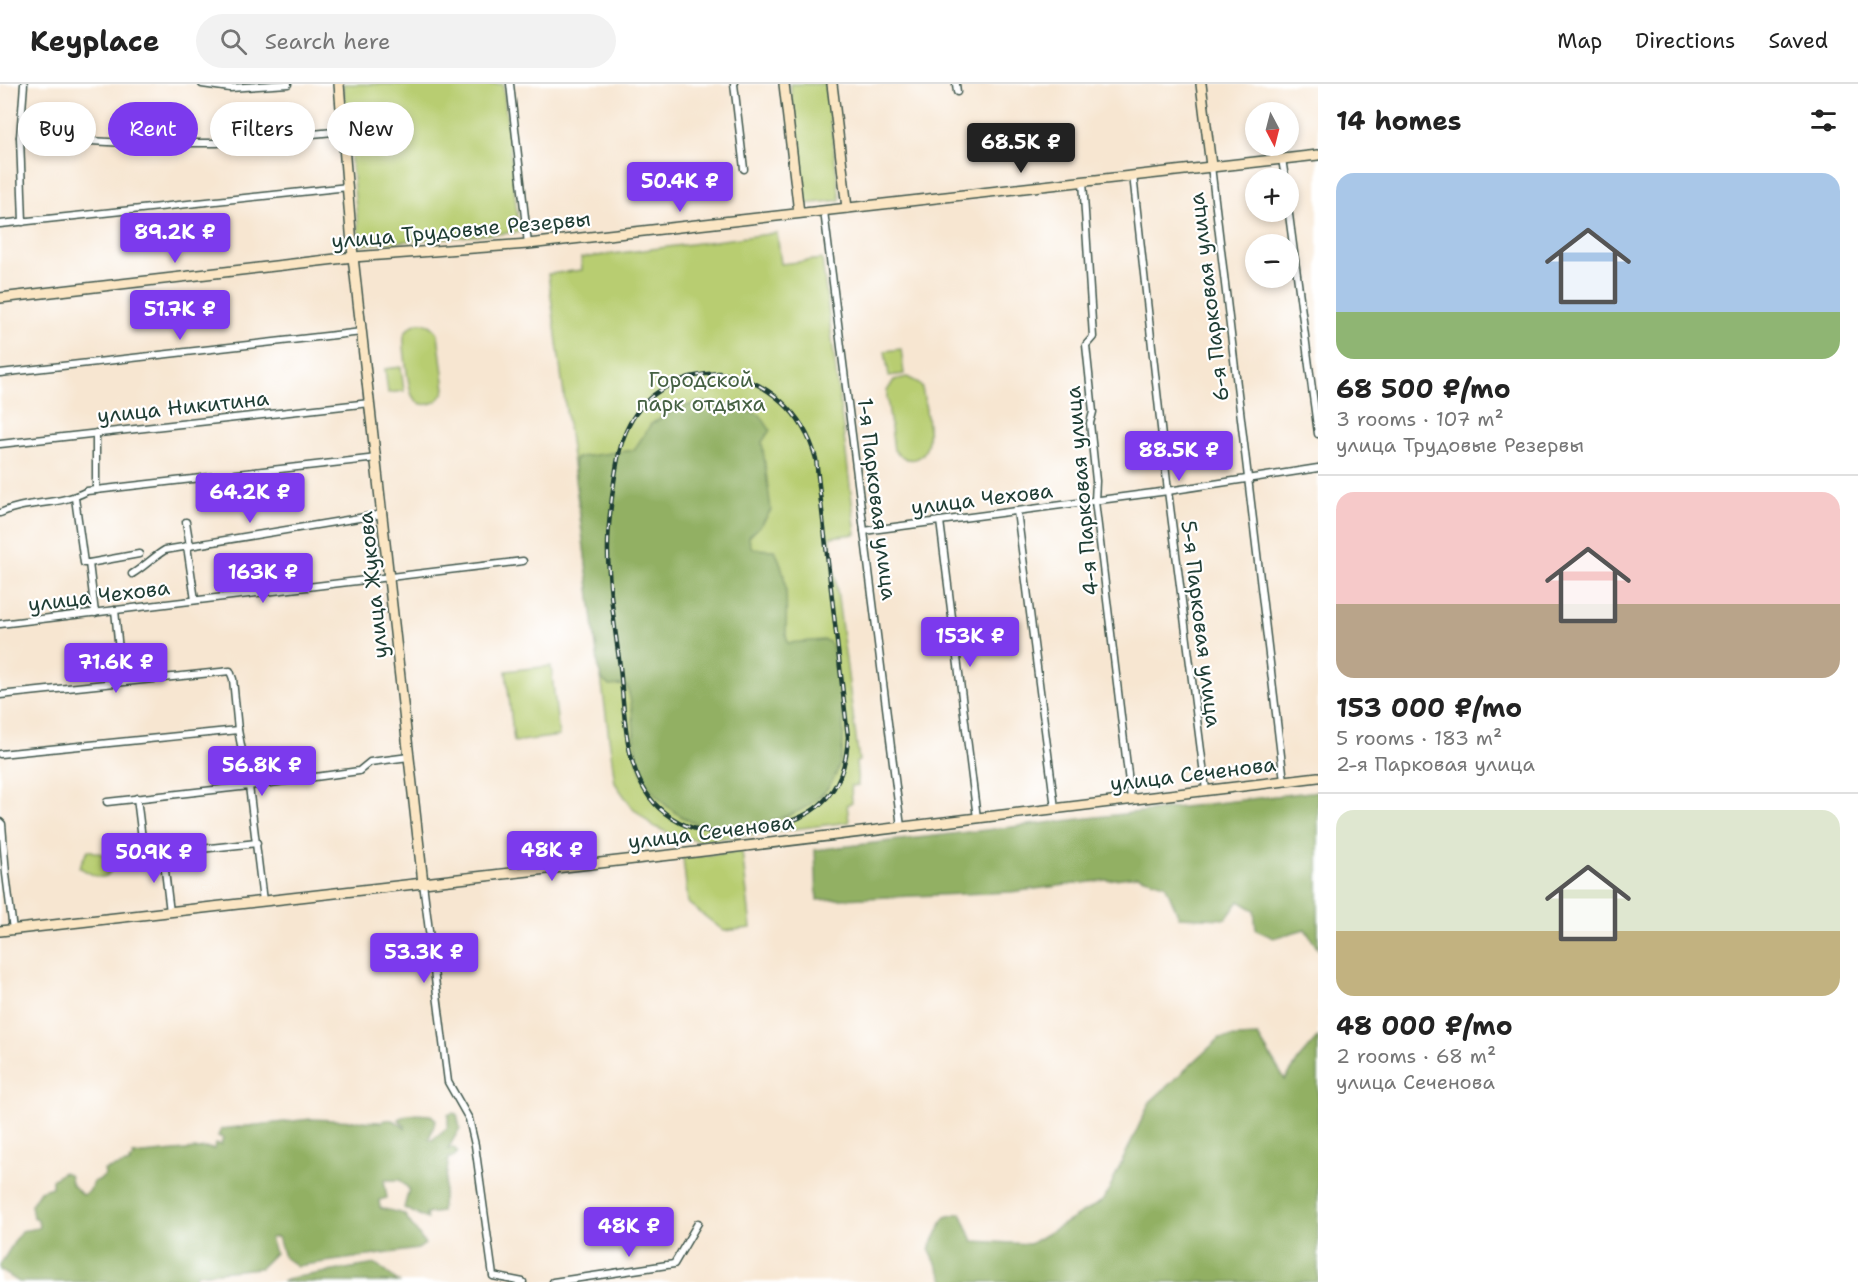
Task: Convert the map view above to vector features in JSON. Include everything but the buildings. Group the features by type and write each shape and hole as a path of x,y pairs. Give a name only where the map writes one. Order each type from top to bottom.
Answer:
{"main road":[{"name":"улица Жукова","path":"339,84 341,102"},
{"path":"784,84 799,213"},
{"path":"832,84 847,208"},
{"path":"1201,84 1211,166"},
{"name":"улица Трудовые Резервы","path":"0,298 353,257 528,244 1318,154"},
{"name":"улица Жукова","path":"346,156 353,257 423,883"},
{"name":"улица Сеченова","path":"0,931 1318,777"}],"street":[{"path":"23,102 24,84"},
{"path":"202,84 230,88 288,84"},
{"path":"510,84 528,244"},
{"path":"734,84 744,169"},
{"path":"956,84 957,92"},
{"path":"96,141 217,143 327,133"},
{"path":"21,156 23,222"},
{"path":"1282,159 1283,168"},
{"name":"6-я Парковая улица","path":"1211,166 1284,781"},
{"name":"5-я Парковая улица","path":"1133,175 1168,491 1206,790"},
{"name":"4-я Парковая улица","path":"1083,181 1093,337 1086,345 1093,411 1090,423 1095,501 1131,799"},
{"path":"0,224 349,187"},
{"name":"1-я Парковая улица","path":"824,211 901,827"},
{"path":"1290,222 1318,434"},
{"path":"0,372 362,332"},
{"name":"улица Никитина","path":"0,444 370,404"},
{"path":"96,433 96,490"},
{"path":"0,513 20,507 75,498 87,491 376,458"},
{"name":"улица Чехова","path":"864,531 1168,491 1318,468"},
{"path":"75,498 84,563 139,554"},
{"path":"1017,511 1055,808"},
{"path":"132,574 165,550 383,514"},
{"path":"940,521 977,818"},
{"path":"186,522 195,600"},
{"name":"улица Чехова","path":"0,624 523,561"},
{"path":"89,563 95,613"},
{"path":"115,610 122,681"},
{"path":"0,695 230,671 249,786 263,901"},
{"path":"0,754 238,730"},
{"path":"107,802 358,771 370,762 410,757"},
{"path":"137,798 144,855 256,843"},
{"path":"0,822 2,824 3,874 14,930"},
{"path":"163,854 170,912"},
{"name":"улица Жукова","path":"423,883 448,1082 469,1119 475,1146 493,1276 523,1282"},
{"path":"553,1282 674,1264 698,1223"}],"green space":[{"path":"343,84 503,84 519,232 360,245 351,156 414,156 414,102 345,102"},
{"path":"790,84 826,84 840,200 805,204"},
{"name":"Городской парк отдыха","path":"777,233 781,264 822,259 856,534 830,537 859,761 856,762 858,785 851,786 852,803 847,804 849,822 701,841 675,836 653,826 631,806 615,783 548,274 582,270 581,258"},
{"path":"417,323 429,325 438,334 445,389 440,398 431,404 421,404 417,401 409,386 404,341 409,328"},
{"path":"901,349 904,374 889,376 885,351"},
{"path":"401,367 404,391 388,393 385,369"},
{"path":"907,377 919,383 922,388 927,417 926,448 922,455 915,459 903,458 894,450 887,397 887,391 894,380"},
{"path":"701,402 760,415 770,430 762,442 771,510 762,524 749,537 750,545 754,549 774,550 783,570 788,643 824,640 830,642 833,648 842,712 841,760 836,774 819,798 794,813 780,818 736,826 708,826 685,819 659,799 640,769 627,687 609,686 602,679 599,671 574,464 575,459 580,457 634,450 651,424 675,409"},
{"path":"551,666 559,736 514,742 506,671"},
{"path":"1318,791 1318,949 1305,929 1274,938 1256,930 1254,910 1239,901 1226,919 1179,917 1165,884 1138,876 1011,892 817,900 815,850"},
{"path":"88,850 108,856 112,866 105,877 96,876 79,867"},
{"path":"742,851 751,928 724,931 688,903 683,858"},
{"path":"1258,1036 1285,1080 1318,1037 1318,1282 945,1282 929,1249 945,1217 961,1213 973,1241 1030,1244 1104,1200 1150,1102 1220,1038"},
{"path":"422,1114 431,1115 436,1120 429,1139 432,1140 448,1127 448,1115 457,1114 460,1128 448,1149 453,1147 458,1152 454,1157 449,1158 441,1212 426,1214 427,1219 404,1208 409,1189 400,1180 384,1180 387,1198 379,1200 380,1208 404,1214 425,1244 418,1249 297,1266 284,1257 278,1237 270,1238 275,1253 260,1268 197,1274 193,1282 166,1278 159,1282 19,1282 0,1270 0,1265 21,1231 39,1228 38,1219 33,1217 31,1205 40,1191 52,1187 52,1180 63,1172 69,1174 71,1183 82,1195 89,1192 93,1182 105,1175 104,1170 130,1163 129,1161 134,1158 133,1155 214,1149 215,1144 221,1145 223,1138 218,1136 221,1129 311,1119 381,1122 391,1120 405,1128 398,1119"},
{"path":"376,1264 399,1282 282,1282 291,1278"}],"railway":[{"path":"719,373 753,382 768,391 793,413 810,442 816,459 848,737 847,752 839,779 833,790 814,809 788,822 737,833 704,831 673,819 647,794 638,778 632,761 625,723 608,561 615,475 621,445 636,413 655,394 666,387 692,377 719,373"}]}
